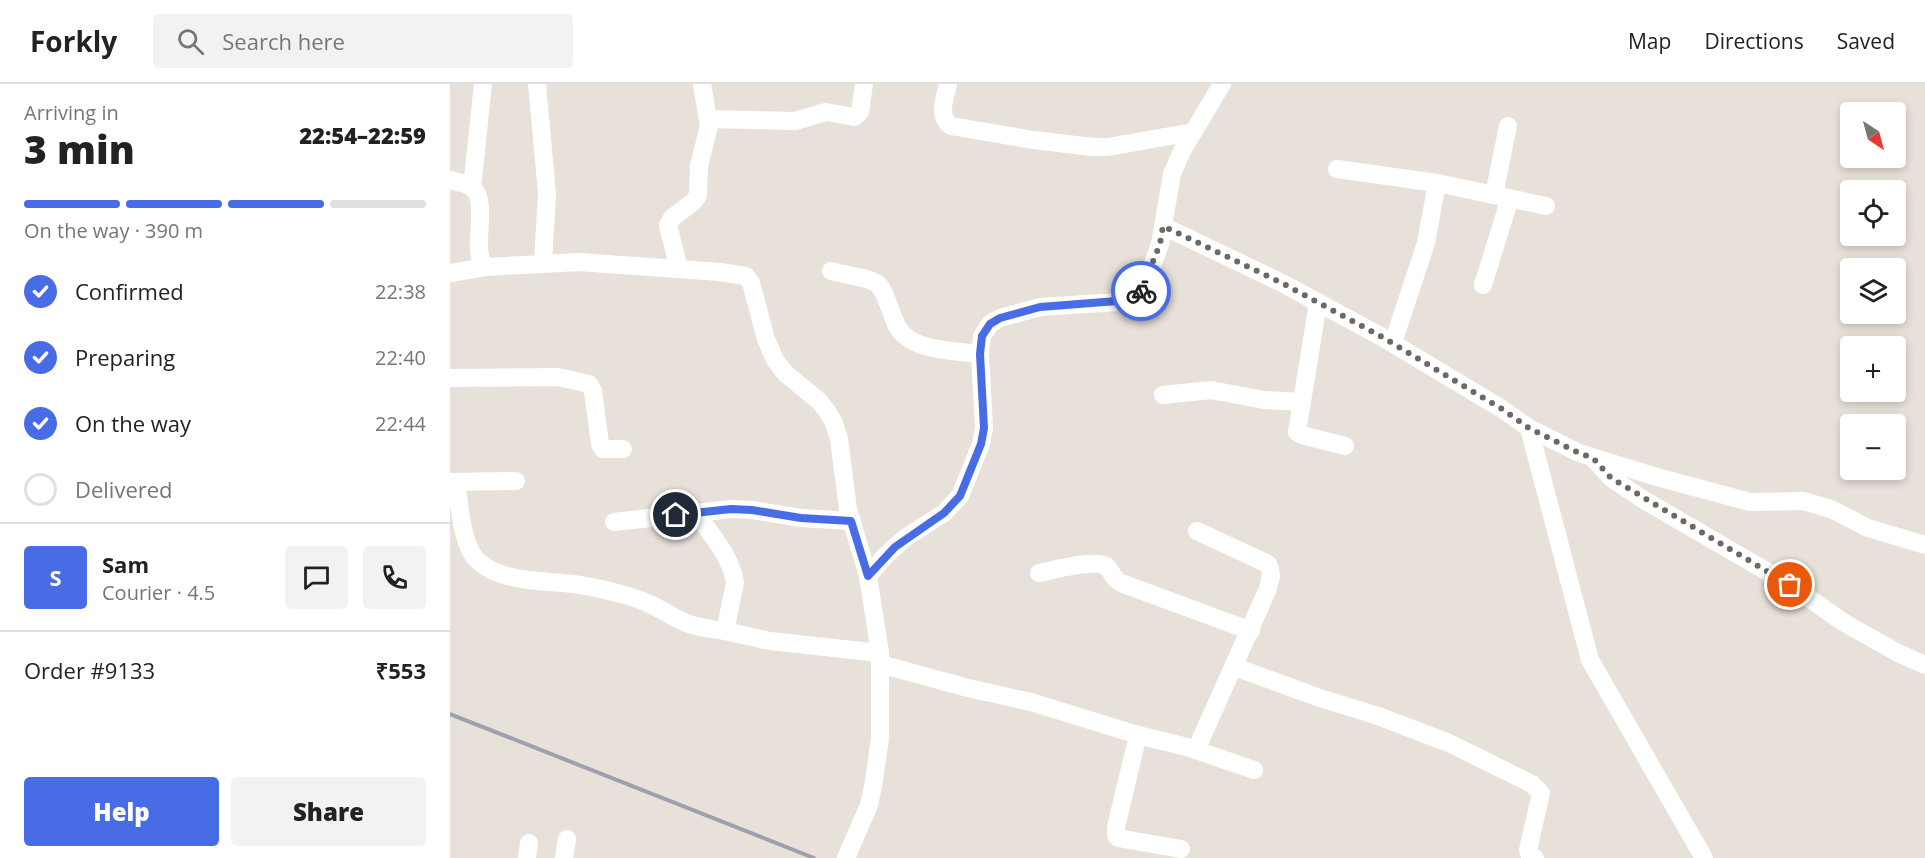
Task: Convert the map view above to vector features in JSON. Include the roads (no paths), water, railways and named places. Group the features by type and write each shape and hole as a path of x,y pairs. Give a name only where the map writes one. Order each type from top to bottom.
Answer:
{"street":[{"path":"483,84 472,188 478,199 480,258 486,267"},
{"path":"537,84 548,193 543,263"},
{"path":"679,269 668,225 672,218 698,196 699,166 709,132 702,84"},
{"path":"709,120 795,121 826,112 854,117 860,112 864,84"},
{"path":"948,84 943,115 944,120 951,126 1033,140 1093,147 1107,147 1193,132"},
{"path":"868,576 885,556 944,513 960,496 981,444 984,428 980,354 982,336 990,324 1000,318 1040,307 1118,302 1135,297 1140,292 1160,244 1172,174 1182,151 1222,84"},
{"path":"1483,285 1502,197 1508,126"},
{"path":"1337,170 1437,183 1546,206"},
{"path":"450,180 472,188"},
{"path":"1393,343 1426,243 1437,183"},
{"path":"1163,226 1282,283 1393,343 1502,409 1529,428 1579,453 1750,502 1803,501 1831,509 1868,528 1925,545"},
{"path":"450,273 486,267 598,262 743,274 749,279 766,339 775,360 785,373 819,401 834,423 839,439 848,509 868,576 880,658 880,738 869,805 846,858"},
{"path":"831,271 867,279 877,284 883,291 896,325 904,336 919,344 942,350 980,354"},
{"path":"1318,303 1297,427 1299,434 1345,446"},
{"path":"450,378 558,377 589,384 593,391 600,444 603,449 623,449"},
{"path":"1163,395 1211,390 1264,400 1302,402"},
{"path":"1529,428 1590,660 1704,858"},
{"path":"1593,458 1611,478 1644,500 1790,585 1844,622 1898,653 1925,665"},
{"path":"516,481 453,482 468,546 477,560 501,574 528,580 584,585 627,596 692,625 770,641 880,658 968,688 1031,702 1196,750 1254,770"},
{"path":"614,522 731,509 801,518 851,521"},
{"path":"696,513 734,575 735,583 725,631"},
{"path":"1196,750 1251,631 1271,576 1268,564 1197,531"},
{"path":"1039,573 1094,564 1108,567 1113,577 1121,583 1251,631"},
{"path":"1234,667 1449,743 1532,784 1541,793 1528,850 1530,856 1535,858"},
{"path":"1138,735 1116,835 1118,838 1181,849"},
{"path":"564,858 567,839"}],"railway":[{"path":"450,714 814,858"}]}
